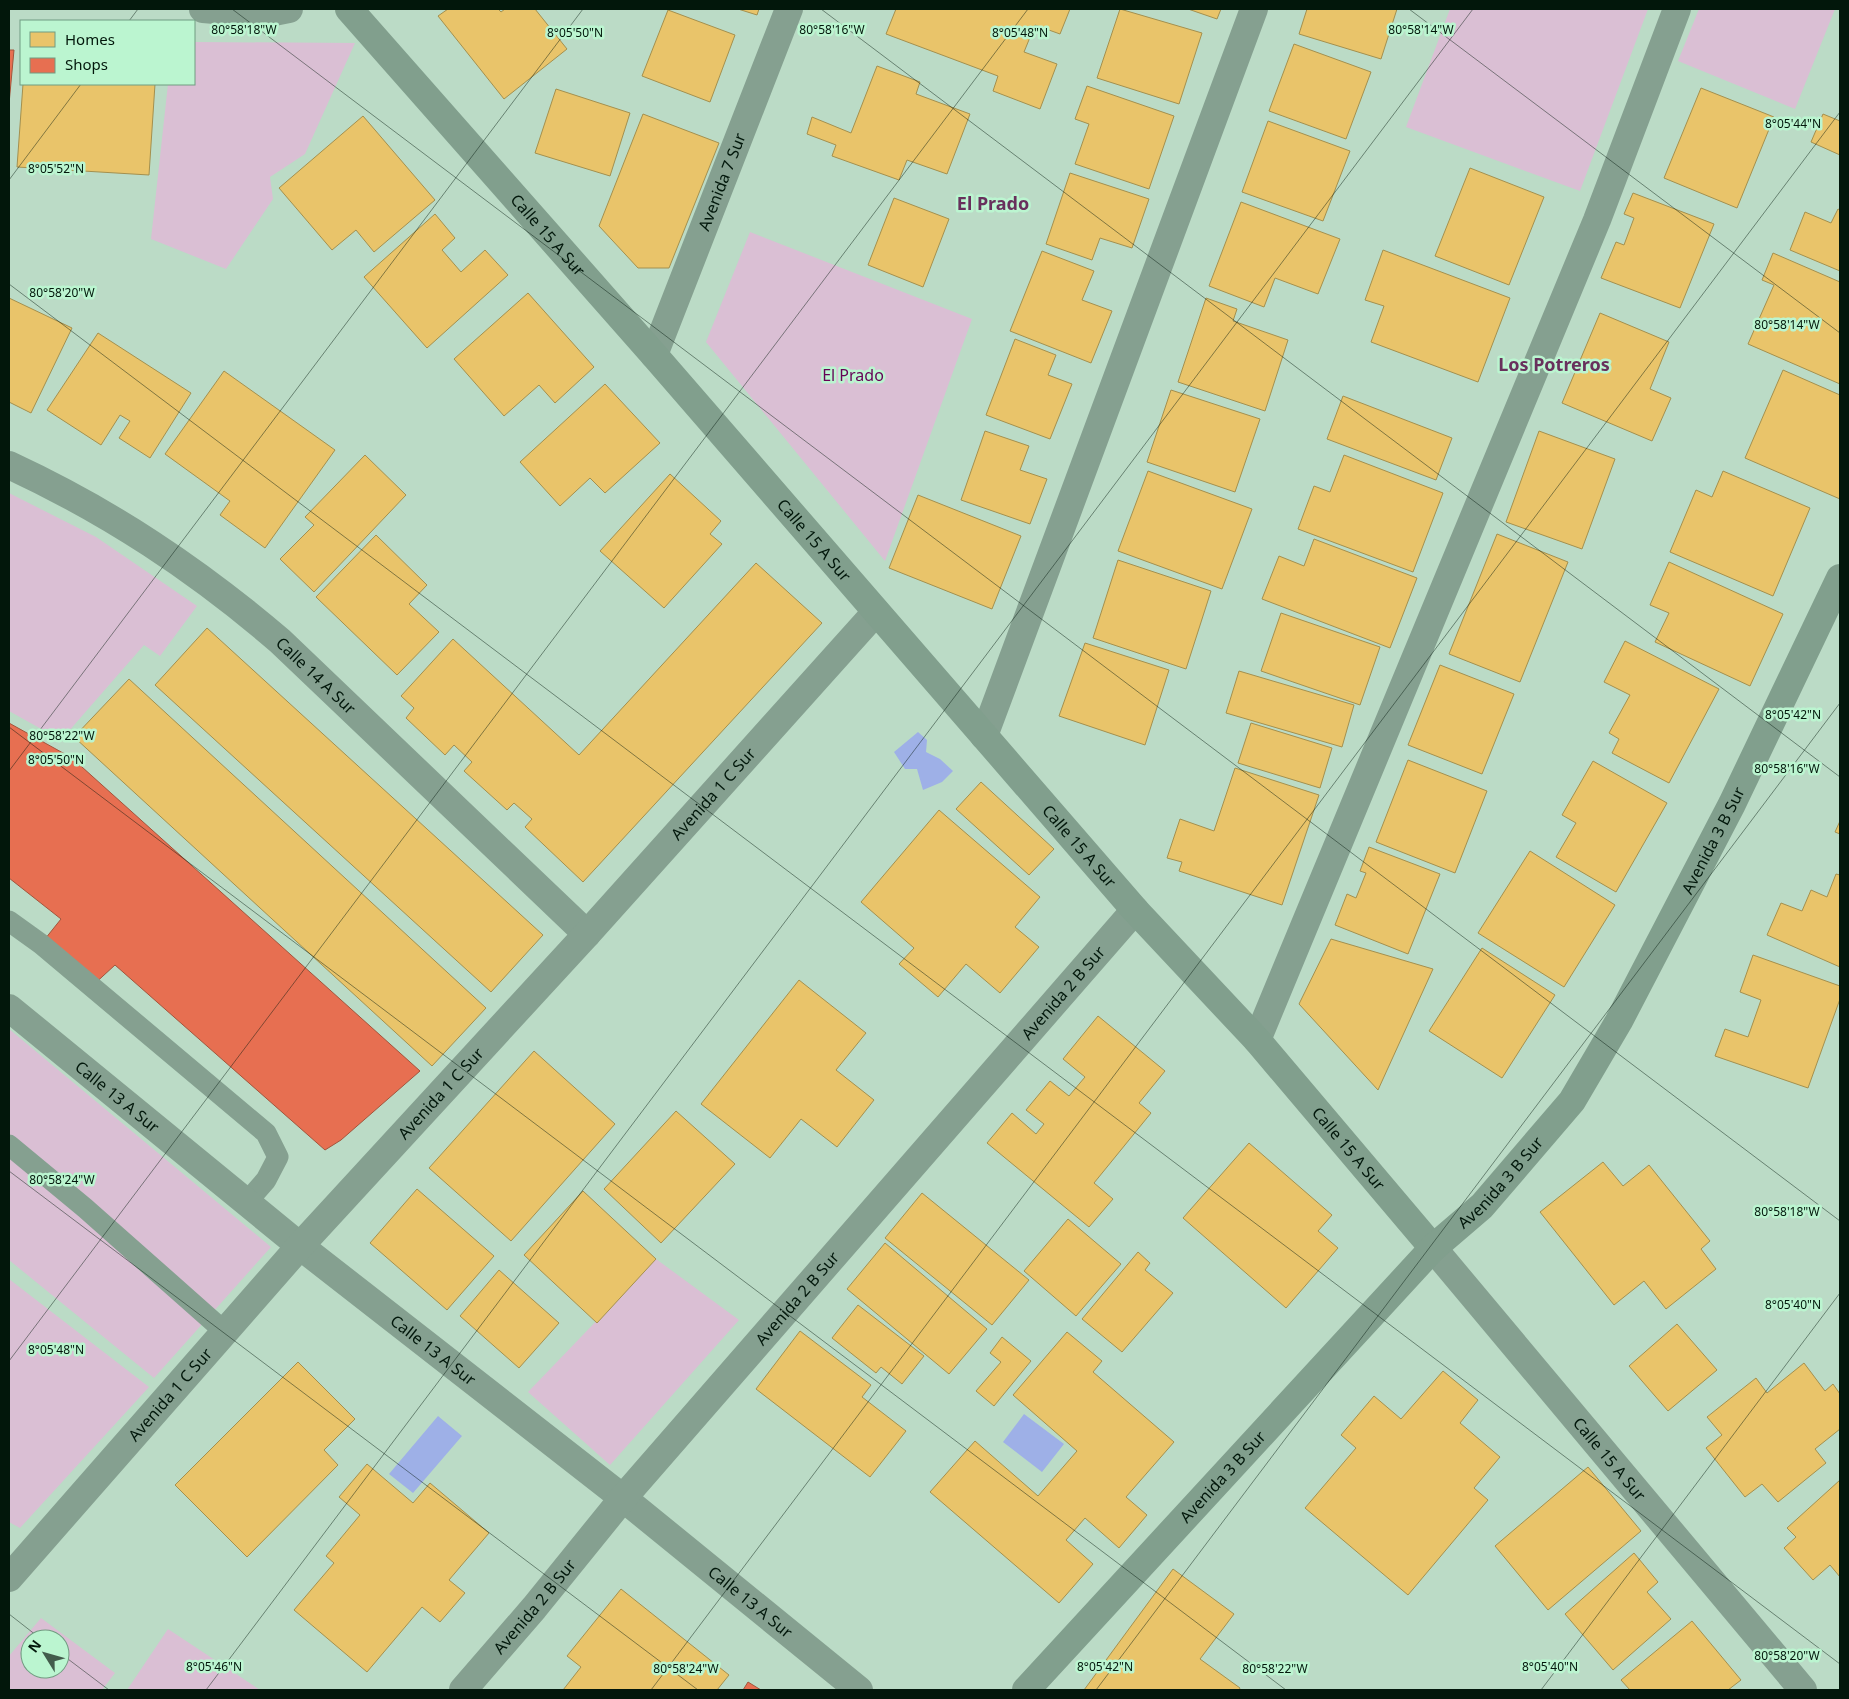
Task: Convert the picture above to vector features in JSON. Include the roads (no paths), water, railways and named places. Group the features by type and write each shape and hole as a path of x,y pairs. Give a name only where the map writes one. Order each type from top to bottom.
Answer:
{"street":[{"path":"203,9 264,14 290,9"},
{"name":"Calle 15 A Sur","path":"349,9 654,355 1135,910 1258,1040 1803,1690"},
{"name":"Avenida 7 Sur","path":"654,355 789,9"},
{"path":"984,736 1254,9"},
{"path":"1258,1040 1594,230 1677,9"},
{"name":"Calle 14 A Sur","path":"9,465 64,491 165,552 226,595 280,641 587,934"},
{"name":"Avenida 3 B Sur","path":"1026,1690 1432,1248 1482,1206 1572,1101 1619,1021 1732,804 1840,578"},
{"name":"Avenida 1 C Sur","path":"9,1578 300,1246 587,934 876,612"},
{"name":"Avenida 2 B Sur","path":"463,1690 534,1608 623,1498 1135,910"},
{"name":"Calle 13 A Sur","path":"9,1008 300,1246 623,1498 860,1690"}],"lane":[{"path":"9,921 41,944 266,1133 278,1157 266,1180 246,1202"},
{"path":"9,1145 85,1208 225,1332"}],"water":[{"path":"918,732 927,740 926,752 940,759 953,771 942,782 923,790 917,769 905,769 894,752"},
{"path":"1024,1414 1064,1444 1042,1472 1003,1442"},
{"path":"438,1416 462,1436 413,1493 389,1474"}],"district":[{"name":"El Prado","path":"993,203"},
{"name":"Los Potreros","path":"1554,364"}]}
